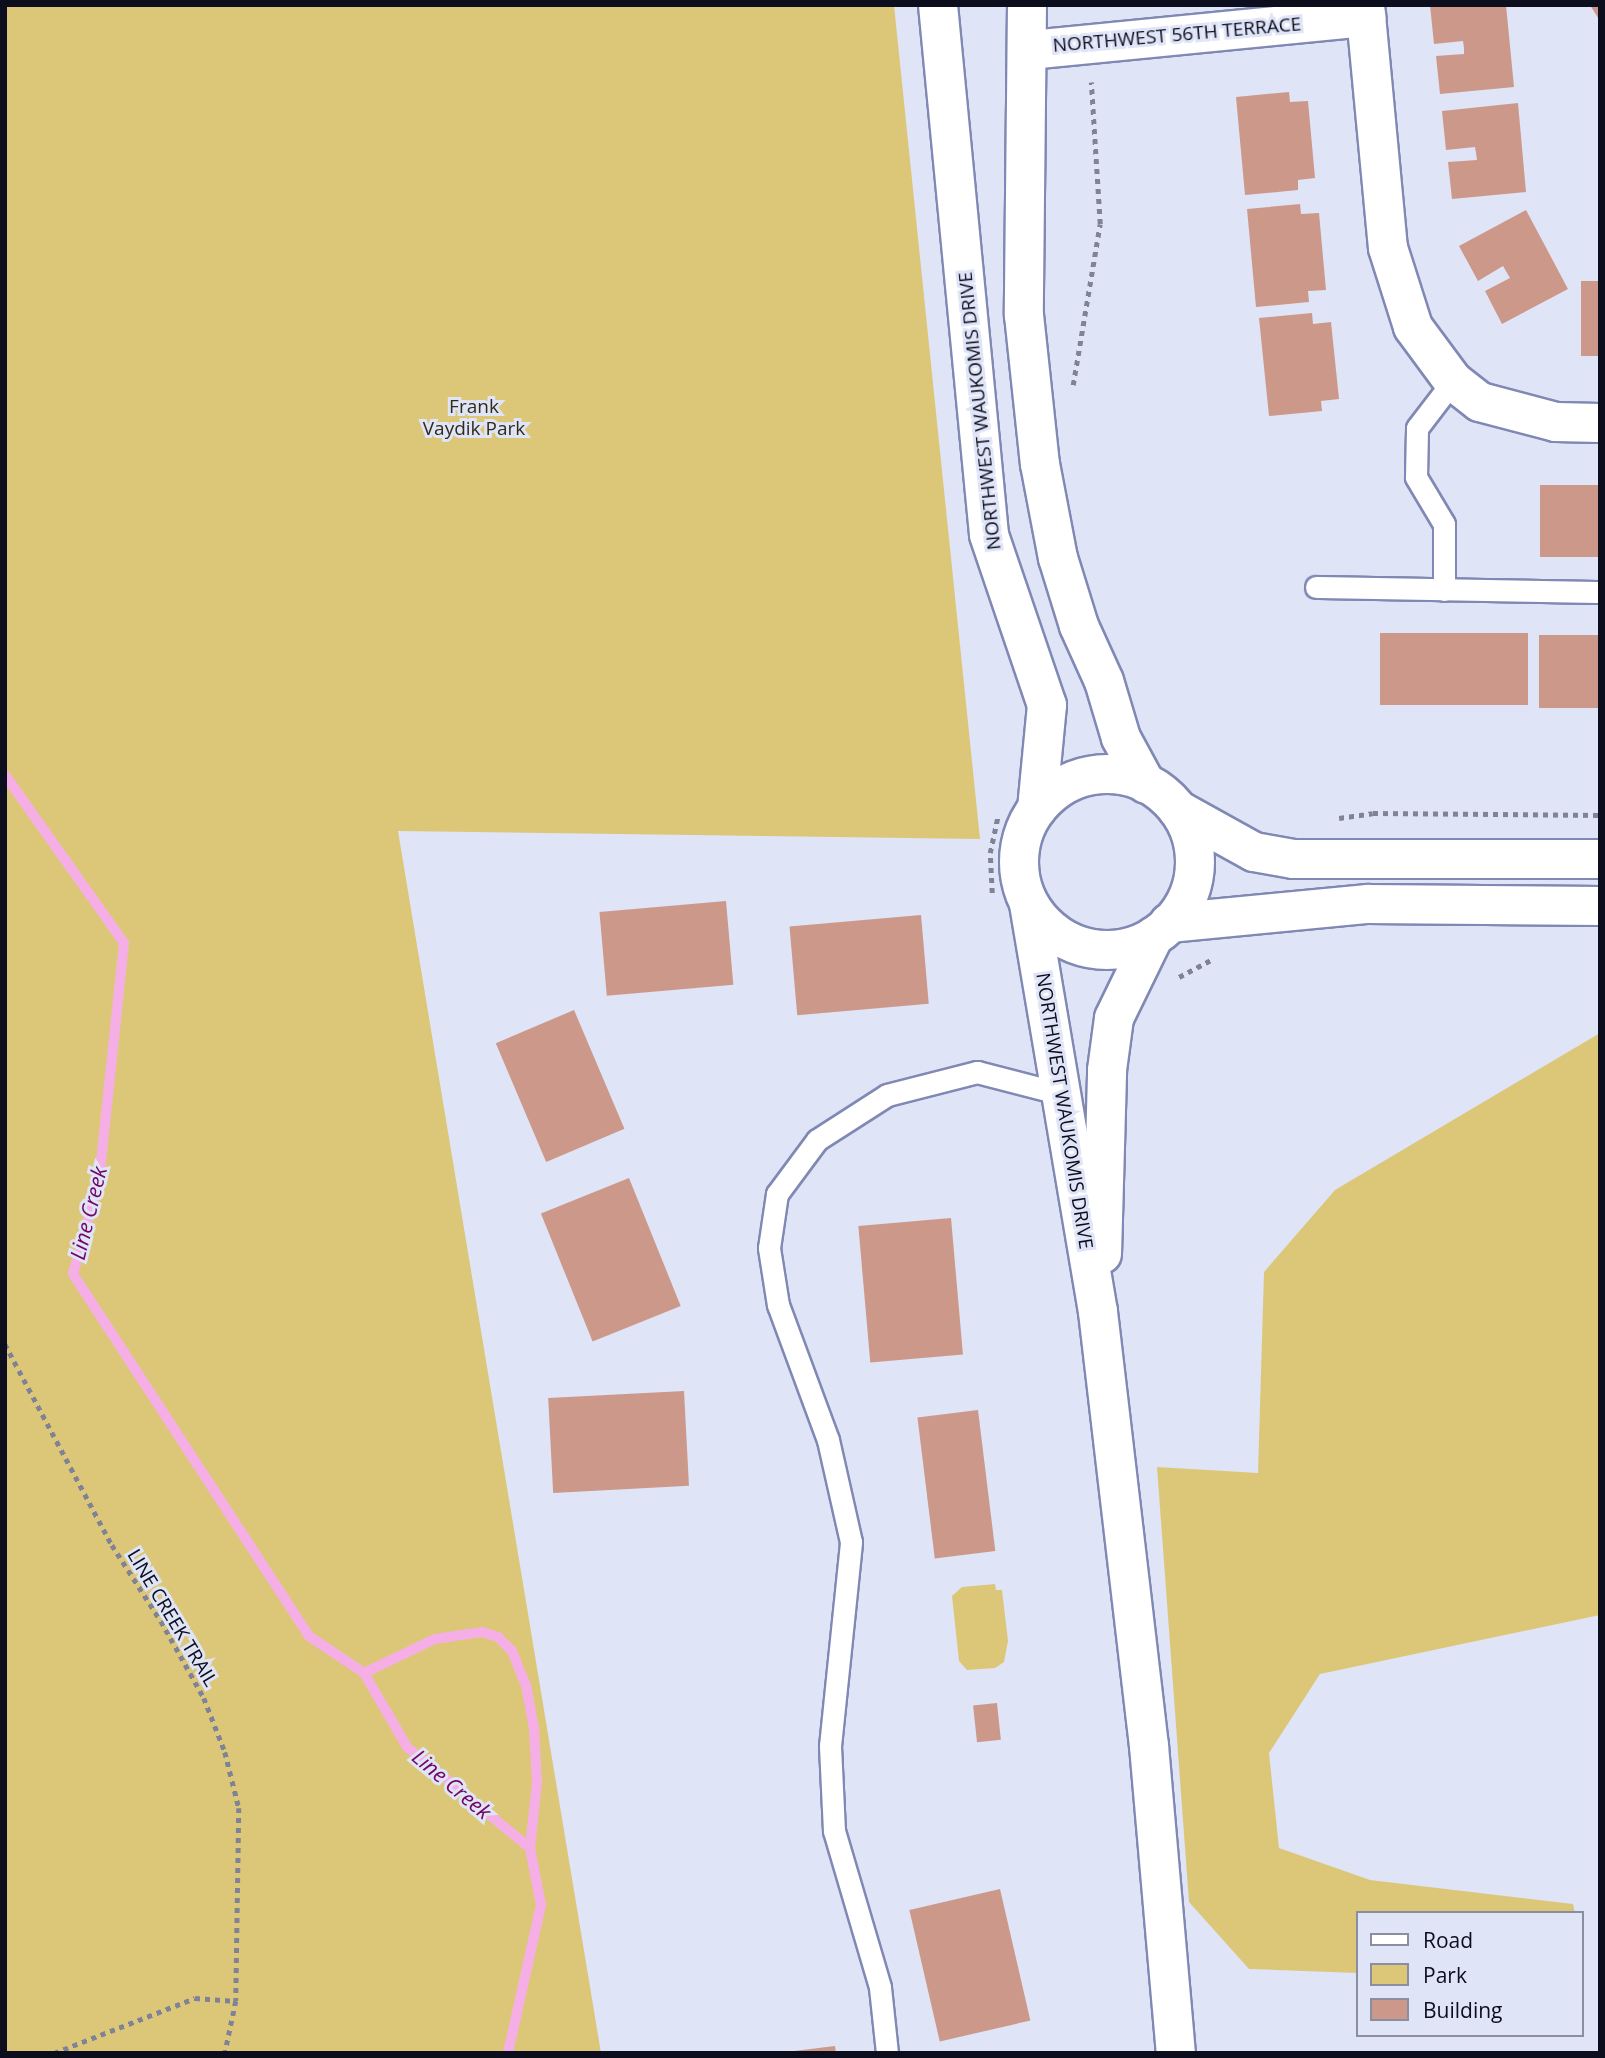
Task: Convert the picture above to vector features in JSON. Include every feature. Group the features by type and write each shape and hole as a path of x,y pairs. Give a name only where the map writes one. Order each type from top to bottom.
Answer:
{"main road":[{"name":"NORTHWEST WAUKOMIS DRIVE","path":"938,5 989,535 1047,705 1021,807"},
{"path":"1027,5 1030,50 1024,316 1040,464 1058,558 1079,626 1104,681 1121,738 1146,784 1178,810 1254,852 1293,859 1600,859"},
{"path":"1365,11 1388,248 1412,327 1466,391 1556,422 1600,423"},
{"name":"NORTHWEST 56TH TERRACE","path":"1030,50 1365,11"},
{"path":"1146,784 1118,776 1087,776 1021,807 1020,875 1012,903 1056,933 1094,949 1114,950 1161,930 1368,904 1600,906"},
{"path":"1161,930 1191,889 1195,868 1194,848 1178,810"},
{"name":"NORTHWEST WAUKOMIS DRIVE","path":"1012,903 1048,999 1058,1093 1098,1312"},
{"name":"NORTHWEST WAUKOMIS DRIVE","path":"1098,1312 1106,1194 1107,1070 1114,1018 1161,930"},
{"path":"1098,1312 1149,1746 1176,2053"}],"lane":[{"path":"1444,590 1444,524 1416,477 1417,428 1466,391"},
{"path":"1316,587 1600,592"},
{"path":"887,2053 880,1987 834,1831 830,1746 852,1542 828,1440 778,1305 769,1248 777,1194 817,1139 887,1096 977,1072 1058,1093"}],"path":[{"path":"1072,390 1100,224 1091,74"},
{"path":"1012,903 990,853 1021,807"},
{"path":"1336,818 1373,813 1600,814"},
{"path":"1170,983 1191,968 1225,956"},
{"name":"LINE CREEK TRAIL","path":"5,1344 112,1545 162,1621 204,1698 225,1752 239,1808 236,2001 225,2053"},
{"path":"54,2053 195,1998 236,2001"}],"green space":[{"name":"Frank Vaydik Park","path":"5,5 894,5 980,839 398,831 601,2053 5,2053"},
{"path":"1600,1033 1600,1615 1320,1674 1269,1753 1279,1848 1370,1880 1573,1904 1575,1911 1356,1911 1356,1973 1249,1969 1189,1902 1157,1467 1258,1473 1264,1272 1335,1190"},
{"path":"995,1584 996,1590 1002,1590 1008,1641 1004,1662 995,1668 967,1670 959,1661 952,1596 962,1587"}],"building":[{"path":"1430,5 1506,5 1514,87 1440,94 1436,56 1464,54 1464,48 1463,41 1434,44"},
{"path":"1590,5 1600,5 1600,21"},
{"path":"1289,92 1290,102 1308,101 1315,178 1298,180 1298,190 1245,195 1236,97"},
{"path":"1518,103 1526,192 1452,199 1448,162 1477,160 1475,147 1446,150 1442,111"},
{"path":"1300,204 1301,214 1319,213 1326,290 1308,291 1309,302 1256,307 1247,209"},
{"path":"1526,210 1568,289 1502,324 1485,291 1510,278 1503,266 1478,281 1459,246"},
{"path":"1581,281 1600,281 1600,356 1581,356"},
{"path":"1312,313 1313,324 1331,322 1339,399 1321,401 1322,411 1269,416 1259,318"},
{"path":"1540,485 1600,485 1600,557 1540,557"},
{"path":"1380,633 1528,633 1528,705 1380,705"},
{"path":"1539,635 1600,635 1600,708 1539,708"},
{"path":"726,901 733,985 607,996 599,912"},
{"path":"921,915 929,1004 797,1015 790,927"},
{"path":"574,1010 624,1129 546,1162 496,1043"},
{"path":"629,1178 681,1306 593,1342 541,1214"},
{"path":"951,1218 963,1354 870,1363 858,1226"},
{"path":"684,1391 689,1486 553,1493 548,1398"},
{"path":"978,1410 995,1551 935,1558 917,1417"},
{"path":"997,1703 1001,1740 977,1742 973,1706"},
{"path":"1000,1889 1030,2021 940,2041 909,1910"},
{"path":"835,2046 836,2053 794,2053 794,2051"}],"waterway":[{"name":"Line Creek","path":"5,775 124,943 99,1179 73,1274 309,1636 364,1673 407,1747 530,1848 541,1905 508,2053"},
{"name":"Line Creek","path":"364,1673 435,1639 482,1632 498,1637 512,1651 526,1685 534,1729 537,1782 530,1848"}]}
